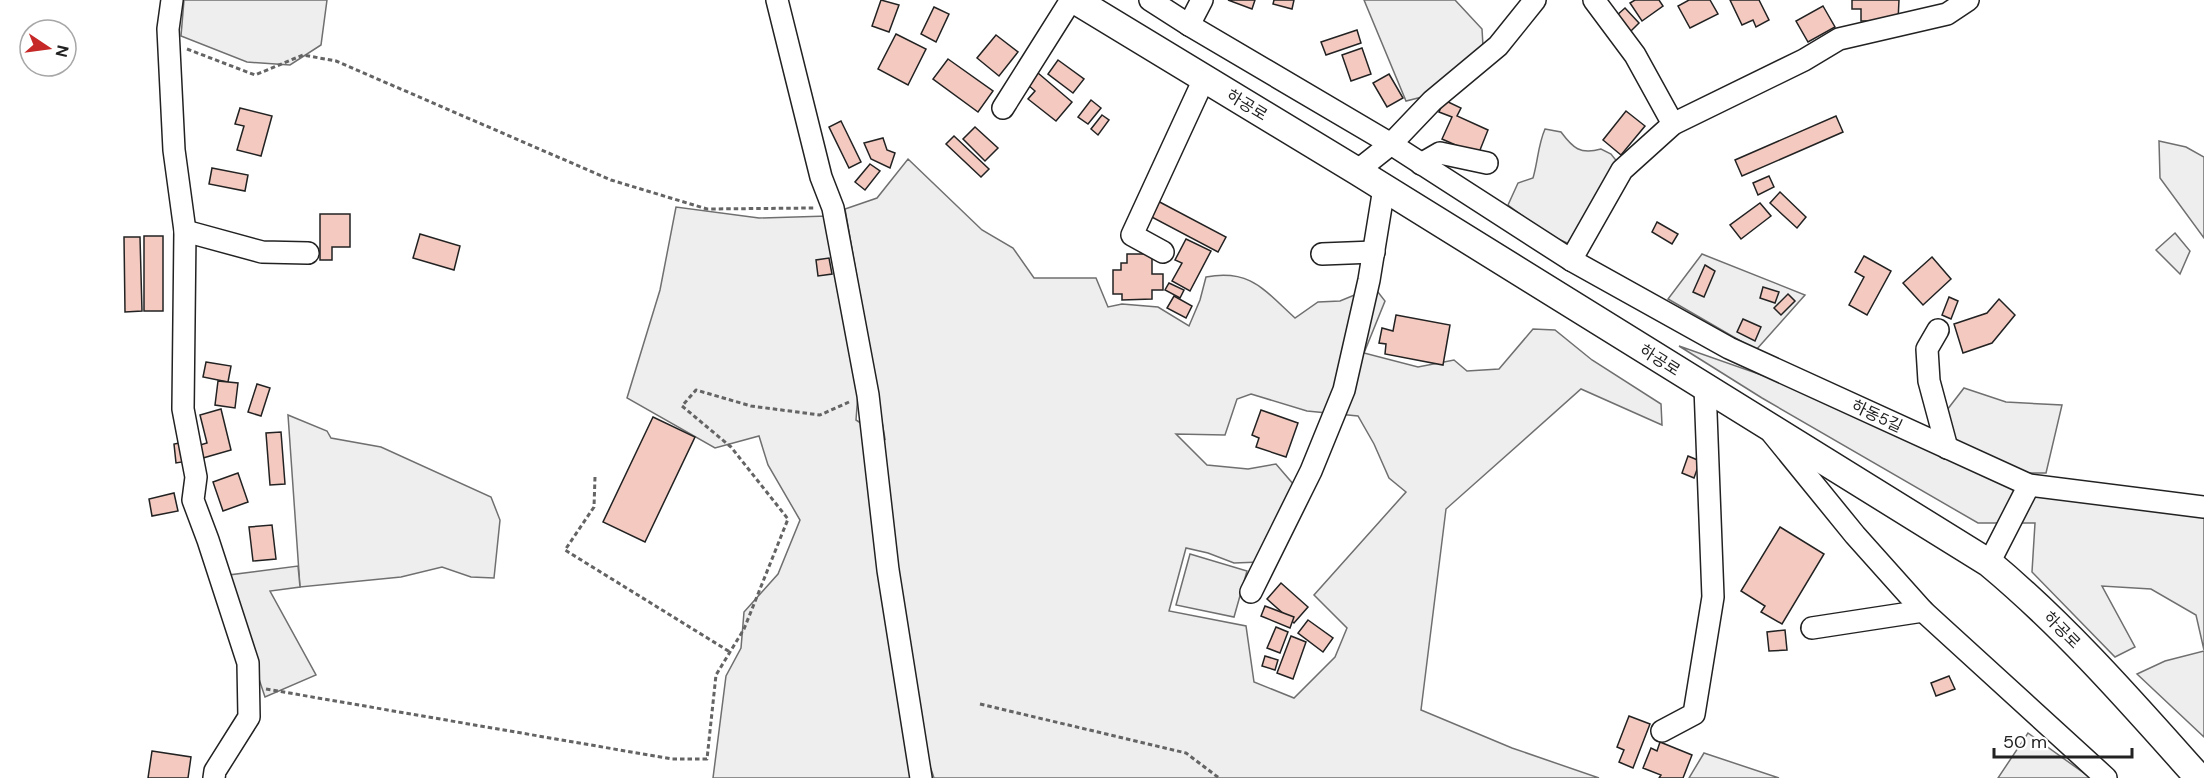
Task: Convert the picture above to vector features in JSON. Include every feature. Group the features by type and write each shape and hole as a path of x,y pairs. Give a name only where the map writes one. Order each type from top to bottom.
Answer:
{"main road":[{"name":"하공로","path":"1073,0 1357,171 1989,563 2023,591 2096,663 2199,778"}],"street":[{"path":"172,0 168,42 174,150 185,231 183,409 196,477 193,500 248,663 249,717 215,771 214,778"},
{"path":"777,0 821,177 833,208 868,395 888,570 921,778"},
{"path":"1003,108 1073,0"},
{"name":"하동5길","path":"1150,0 1391,144 1571,260 1729,348 2029,485 2204,507"},
{"path":"1189,25 1202,0"},
{"path":"1357,171 1391,144 1432,101 1498,46 1535,0"},
{"path":"1594,0 1635,55 1673,124"},
{"path":"1571,260 1622,170 1673,124 1804,60 1839,39 1947,14 1968,0"},
{"path":"1164,252 1132,235 1204,79"},
{"path":"1421,164 1440,153 1487,163"},
{"path":"1251,592 1311,471 1344,390 1374,252 1384,188"},
{"path":"185,231 262,252 308,253"},
{"path":"1322,254 1374,252"},
{"path":"1938,330 1928,349 1929,381 1947,448"},
{"path":"1662,731 1694,714 1713,597 1705,387"},
{"path":"1764,424 1855,535 1923,611 2106,778"},
{"path":"1989,563 2029,485"},
{"path":"1812,628 1923,611"}],"path":[{"path":"168,42 255,75 303,55 336,61 611,180 707,210 833,208"},
{"path":"248,685 672,759 707,759 716,675 744,629 788,519 731,447 682,406 696,390 751,406 820,415 868,395"},
{"path":"596,477 594,507 565,550 730,652"},
{"path":"980,704 1186,753 1219,778"}],"shaded area":[{"path":"184,0 327,0 321,45 290,65 247,62 181,36"},
{"path":"1364,0 1455,0 1482,29 1483,46 1422,97 1406,101"},
{"path":"1545,129 1561,132 1578,149 1594,151 1601,149 1611,154 1619,164 1572,245 1546,234 1508,205 1518,183 1533,178"},
{"path":"2159,141 2186,147 2204,157 2204,238 2160,178"},
{"path":"908,159 982,230 1013,248 1034,278 1096,278 1108,307 1122,304 1158,307 1189,326 1200,300 1206,277 1221,275 1246,279 1265,291 1295,318 1318,302 1340,301 1374,287 1385,301 1364,353 1418,367 1454,360 1467,371 1499,369 1533,329 1555,330 1592,360 1661,404 1662,425 1581,389 1446,509 1421,710 1512,748 1599,778 934,778 931,769 913,774 913,778 713,778 726,676 741,648 744,612 778,574 800,520 768,465 759,436 715,448 627,398 660,290 676,207 759,218 828,216 858,393 856,420 885,439 845,209 877,198","holes":["1251,394 1307,411 1358,416 1389,478 1406,492 1314,595 1347,628 1335,657 1294,698 1254,682 1246,626 1169,611 1186,548 1234,563 1260,562 1294,485 1276,464 1248,469 1207,465 1176,434 1225,435 1237,399"]},
{"path":"2175,233 2190,251 2180,274 2156,250"},
{"path":"1702,254 1805,295 1756,350 1668,299"},
{"path":"1679,346 1807,391 2017,489 2204,515 2204,650 2196,615 2151,589 2102,586 2135,647 2115,657 2032,572 2035,523 1978,523 1762,398"},
{"path":"1964,388 2006,402 2062,405 2046,473 2023,473 1930,432"},
{"path":"288,415 327,431 331,438 381,447 491,497 500,520 494,578 471,577 442,567 401,577 300,587"},
{"path":"1190,554 1247,571 1234,617 1176,605"},
{"path":"298,566 300,587 270,591 316,675 265,697 238,616 229,575"},
{"path":"2204,651 2204,737 2137,674 2165,661"},
{"path":"2028,733 2088,776 2090,778 1998,778"},
{"path":"1704,753 1779,778 1689,778"}],"building":[{"path":"881,0 899,5 889,32 872,26"},
{"path":"1228,0 1255,0 1252,9"},
{"path":"1274,0 1294,0 1292,9 1273,4"},
{"path":"1635,0 1659,0 1663,6 1642,21 1630,3"},
{"path":"1689,0 1710,0 1718,14 1690,28 1678,6"},
{"path":"1730,0 1759,0 1769,20 1756,27 1753,20 1742,25"},
{"path":"1852,0 1899,0 1898,21 1861,21 1861,9 1852,9"},
{"path":"1823,6 1835,27 1808,42 1796,21"},
{"path":"934,7 949,14 936,42 921,34"},
{"path":"1625,8 1639,23 1630,32 1616,16"},
{"path":"1357,30 1361,43 1326,55 1321,42"},
{"path":"896,34 926,49 908,85 878,69"},
{"path":"996,35 1018,52 999,76 977,58"},
{"path":"1362,48 1371,74 1351,81 1342,55"},
{"path":"948,59 993,91 978,112 933,79"},
{"path":"1058,60 1084,79 1073,93 1048,74"},
{"path":"1038,73 1072,102 1056,121 1028,99 1035,91 1028,85"},
{"path":"1389,74 1403,98 1387,107 1373,83"},
{"path":"1091,100 1101,108 1088,124 1078,117"},
{"path":"1444,100 1461,108 1457,116 1488,130 1478,155 1442,139 1452,117 1439,112"},
{"path":"240,108 272,116 261,156 237,150 244,126 235,124"},
{"path":"1626,111 1645,126 1621,155 1603,140"},
{"path":"1102,115 1109,120 1098,135 1091,129"},
{"path":"1836,116 1843,132 1742,176 1735,160"},
{"path":"841,121 861,162 849,168 829,127"},
{"path":"975,127 998,148 985,161 963,139"},
{"path":"954,136 989,169 981,177 946,144"},
{"path":"883,138 887,150 895,153 890,168 871,159 864,143"},
{"path":"870,164 880,171 865,190 855,182"},
{"path":"212,168 248,175 245,191 209,184"},
{"path":"1769,176 1774,187 1758,195 1753,183"},
{"path":"1780,192 1806,217 1797,228 1770,203"},
{"path":"1154,199 1226,237 1218,252 1146,214"},
{"path":"1760,203 1771,216 1741,239 1730,225"},
{"path":"320,214 350,214 350,247 332,247 332,260 320,260"},
{"path":"1657,222 1678,234 1672,244 1652,232"},
{"path":"420,234 460,246 454,270 413,258"},
{"path":"144,236 163,236 163,311 144,311"},
{"path":"124,237 140,237 142,311 125,312"},
{"path":"1186,239 1211,251 1190,291 1172,281 1182,263 1175,260"},
{"path":"1127,254 1152,254 1152,274 1163,274 1163,290 1152,290 1152,299 1122,300 1122,294 1113,294 1113,270 1121,270 1121,263 1127,263"},
{"path":"1864,256 1891,271 1867,315 1849,305 1864,277 1855,272"},
{"path":"1932,257 1951,279 1923,305 1903,283"},
{"path":"829,258 832,274 818,276 816,260"},
{"path":"1705,265 1715,271 1704,297 1693,292"},
{"path":"1169,283 1184,290 1180,298 1165,290"},
{"path":"1763,287 1779,292 1775,303 1760,298"},
{"path":"1788,294 1795,301 1781,315 1774,308"},
{"path":"1174,296 1192,306 1186,318 1167,308"},
{"path":"1949,297 1958,301 1951,319 1942,315"},
{"path":"1999,299 2015,315 1992,343 1963,353 1954,324 1987,313"},
{"path":"1396,315 1450,325 1443,365 1385,354 1386,344 1379,343 1382,328 1393,331"},
{"path":"1743,319 1761,327 1755,341 1737,332"},
{"path":"206,362 231,366 228,382 203,377"},
{"path":"218,381 238,383 235,408 215,405"},
{"path":"257,384 270,388 261,416 248,412"},
{"path":"221,409 231,450 203,458 200,445 207,443 200,415"},
{"path":"1261,410 1298,423 1286,457 1256,447 1259,438 1252,435"},
{"path":"653,417 695,437 645,542 603,522"},
{"path":"281,432 285,484 270,485 266,433"},
{"path":"185,442 188,461 176,463 174,444"},
{"path":"1688,456 1700,461 1694,478 1682,473"},
{"path":"238,473 248,502 223,511 213,482"},
{"path":"174,493 178,511 152,516 149,499"},
{"path":"272,525 276,559 253,561 249,527"},
{"path":"1780,527 1824,554 1782,624 1761,612 1765,606 1741,591"},
{"path":"1281,583 1308,607 1294,623 1267,599"},
{"path":"1265,606 1294,617 1290,628 1261,616"},
{"path":"1308,620 1333,638 1323,652 1298,633"},
{"path":"1276,627 1288,632 1280,653 1267,648"},
{"path":"1785,630 1787,650 1769,651 1767,632"},
{"path":"1291,636 1306,642 1293,679 1277,673"},
{"path":"1265,656 1278,660 1275,670 1262,666"},
{"path":"1949,676 1955,689 1936,696 1931,683"},
{"path":"1629,716 1650,724 1633,768 1619,762 1624,750 1617,747"},
{"path":"1660,742 1692,755 1683,778 1659,778 1661,775 1643,768 1651,748 1657,751"},
{"path":"152,751 191,757 188,778 148,778"}]}
